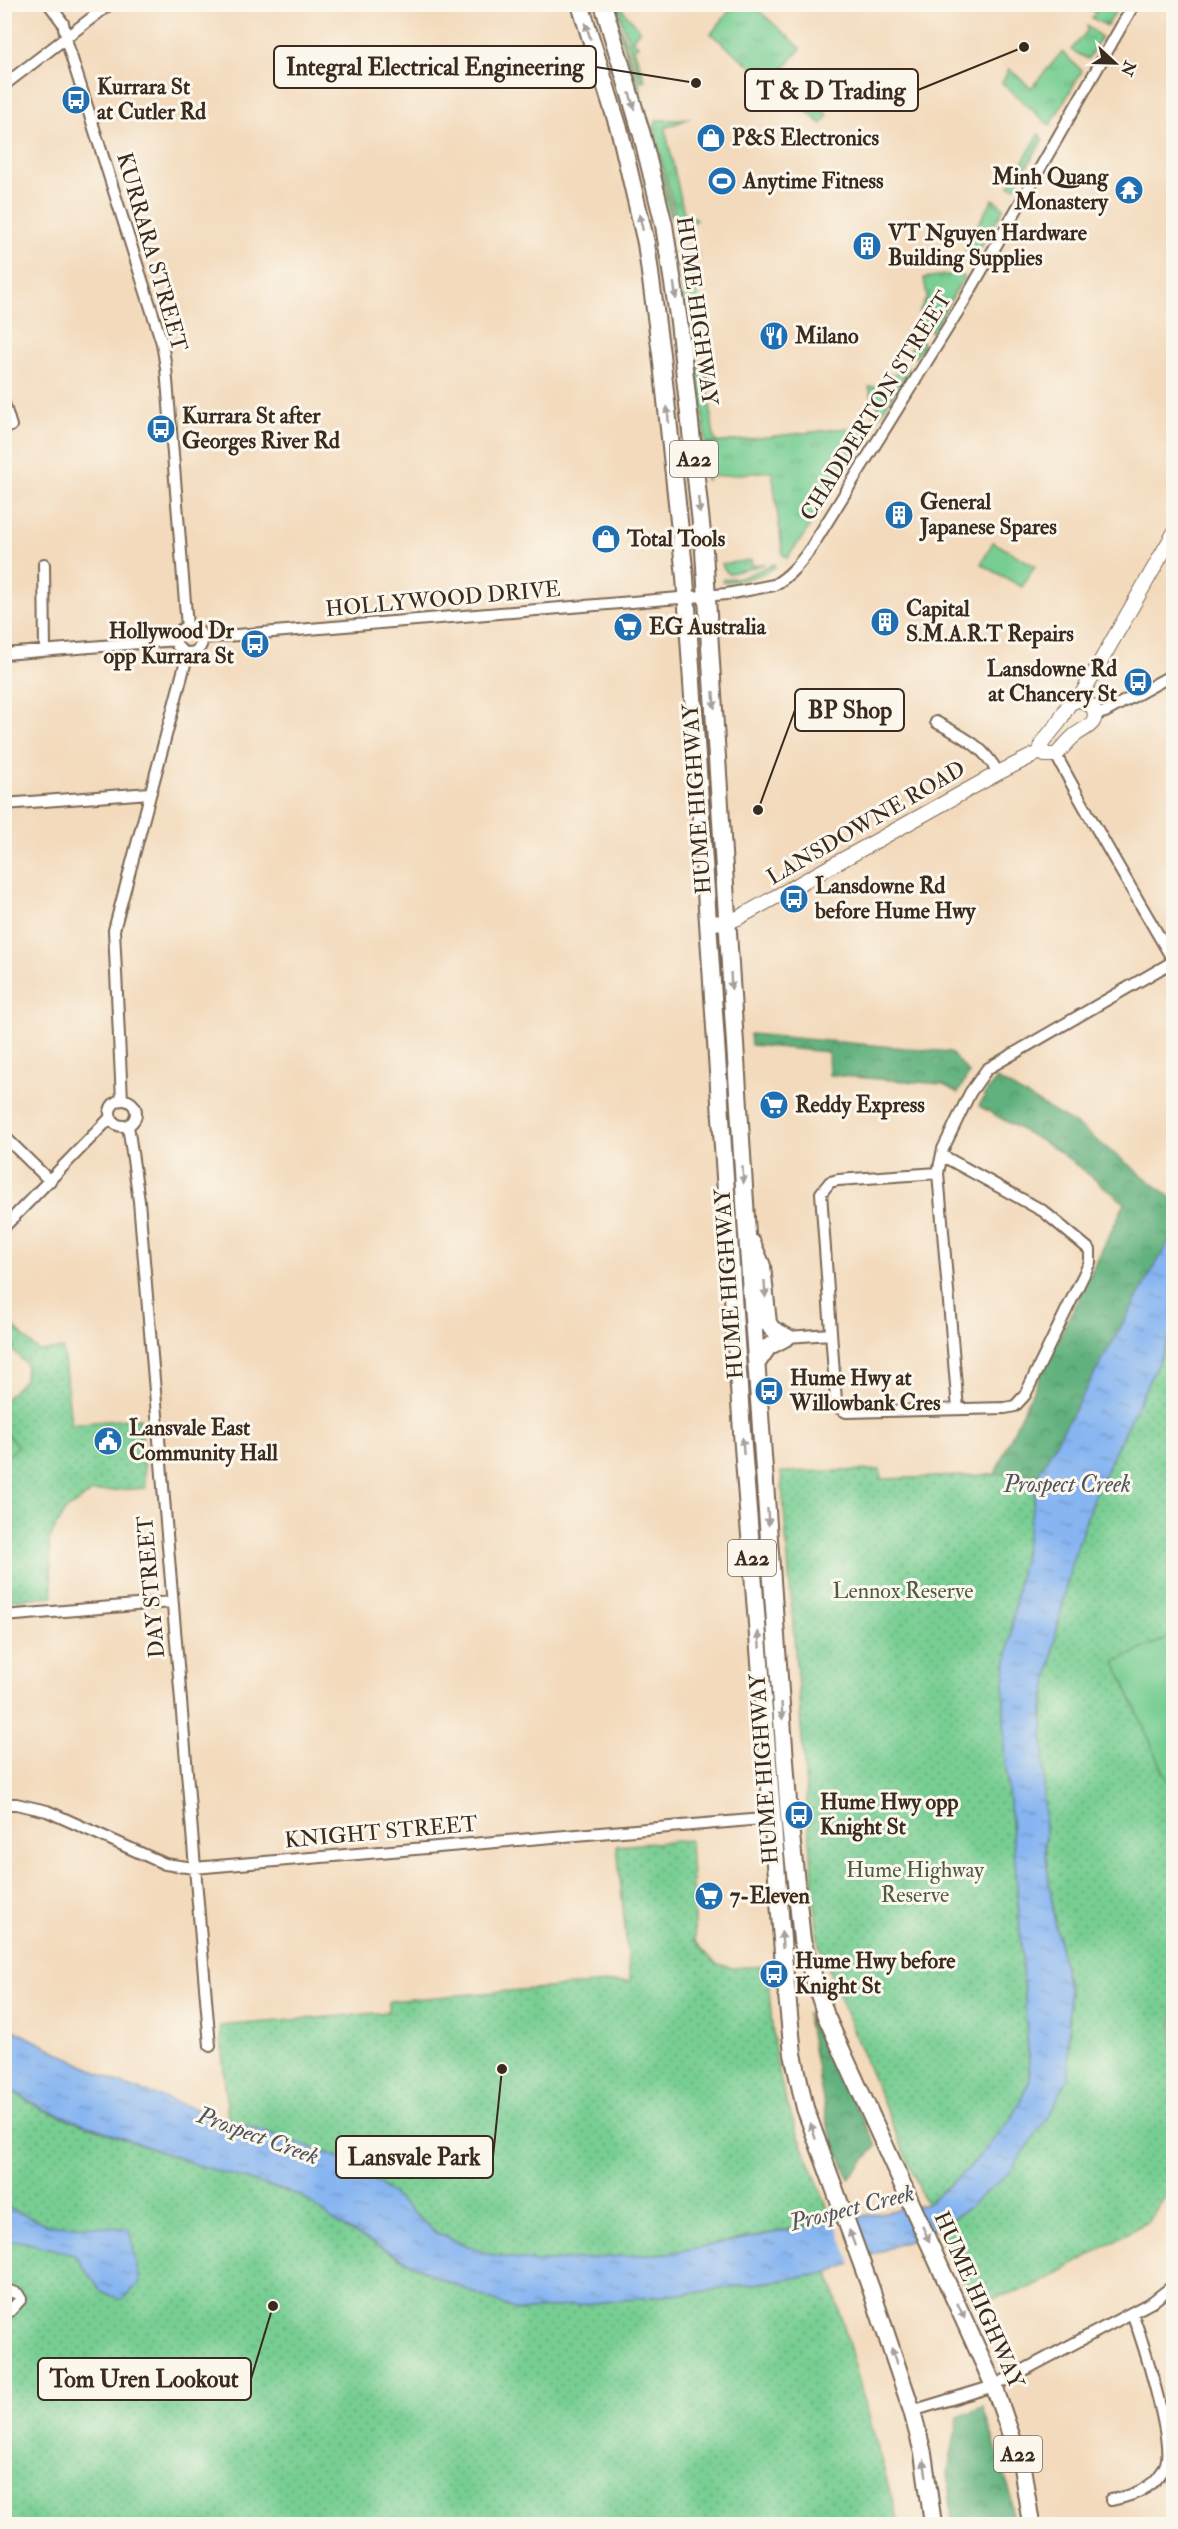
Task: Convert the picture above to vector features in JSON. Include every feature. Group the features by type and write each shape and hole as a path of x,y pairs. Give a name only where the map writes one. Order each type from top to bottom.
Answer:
{"highway":[{"name":"HUME HIGHWAY","path":"579,4 620,132 646,243 661,354 687,598 743,1447 793,2054 805,2108 871,2289 912,2411 923,2453 933,2524"},
{"name":"HUME HIGHWAY","path":"603,4 642,135 664,225 679,322 707,596 747,1234 784,1748 802,1940 826,2016 994,2386 1023,2467 1031,2524"},
{"path":"747,1234 762,1266 768,1323 772,1329 787,1337"},
{"path":"757,1363 768,1347 787,1337"}],"main road":[{"path":"1079,699 1091,704 1095,715 1090,727 1074,735 1049,753 1042,743 1059,723 1069,704 1079,699 1173,533"},
{"name":"LANSDOWNE ROAD","path":"708,923 728,922 762,906 998,773 1049,753"}],"street":[{"name":"KURRARA STREET","path":"49,4 63,23 163,349 187,627"},
{"path":"4,85 110,4"},
{"name":"CHADDERTON STREET","path":"687,598 742,592 774,585 796,567 808,553 963,303 1134,4"},
{"path":"4,403 11,426"},
{"path":"45,564 45,649"},
{"name":"HOLLYWOOD DRIVE","path":"202,638 687,598"},
{"path":"187,627 198,631 202,638 198,649 188,653 181,650 176,640 180,630 187,627"},
{"path":"4,654 176,640"},
{"path":"122,1100 114,930 188,653"},
{"path":"1095,715 1105,712 1173,674"},
{"path":"936,722 981,748 998,773"},
{"path":"958,1409 938,1173 943,1149 970,1093 987,1070 1173,961 1123,872 1049,753"},
{"path":"4,804 150,793"},
{"path":"4,1227 110,1118 111,1106 122,1100 130,1102 136,1110 135,1119 128,1125 115,1125 110,1118"},
{"name":"DAY STREET","path":"128,1125 139,1201 210,2046"},
{"path":"4,1136 50,1181"},
{"path":"938,1173 838,1180 830,1182 821,1193 836,1401 839,1408 846,1412 1015,1406 1024,1395 1090,1262 1090,1250 1044,1211 943,1156"},
{"path":"787,1337 831,1334"},
{"path":"4,1616 172,1602"},
{"name":"KNIGHT STREET","path":"4,1804 16,1804 47,1811 165,1864 194,1868 773,1818"},
{"path":"912,2411 994,2386 1152,2302 1173,2285"},
{"path":"4,2289 18,2294 21,2299 10,2311 4,2312"},
{"path":"1111,2500 1135,2494 1146,2488 1161,2473 1168,2454 1145,2346 1132,2313"}],"green space":[{"path":"735,4 759,5 756,8 801,48 780,73 828,115 822,124 711,34"},
{"path":"1098,4 1111,5 1117,9 1107,26 1092,18 1096,13 1093,11"},
{"path":"611,5 613,5 641,91 638,92"},
{"path":"619,5 624,5 621,8 640,30 632,40 638,45 634,49 645,80 641,81 618,9"},
{"path":"1087,26 1101,37 1088,59 1071,50 1087,31"},
{"path":"1062,52 1082,71 1051,124 1048,124 1002,83 1009,69 1031,88"},
{"path":"690,118 665,128 685,218 694,217 696,220 694,222 676,219 654,127 657,120"},
{"path":"652,128 673,218 669,215 650,132"},
{"path":"1039,134 1043,139 1015,187 1009,186"},
{"path":"993,199 1004,208 973,261 968,258 970,254 964,248"},
{"path":"697,252 698,255 691,257 700,309 709,309 691,311 683,257"},
{"path":"681,261 692,339 689,342 678,265"},
{"path":"960,273 964,277 932,332 920,327 919,312 927,297 924,278"},
{"path":"700,310 704,351 700,350 700,345 695,345 691,311"},
{"path":"918,337 924,344 916,357 907,355"},
{"path":"902,363 909,370 879,417 873,414 879,404 873,400 869,387 884,386 883,378 890,374 894,376"},
{"path":"697,364 708,368 709,378 707,379 714,438 718,443 706,444"},
{"path":"694,365 707,480 692,366"},
{"path":"867,424 872,428 787,558 783,555 772,471 710,477 706,444 856,427 863,432"},
{"path":"993,542 1035,566 1022,587 981,564"},
{"path":"751,560 752,565 765,564 728,574 721,564"},
{"path":"774,564 775,567 769,571 756,576 722,582 723,579 743,577"},
{"path":"750,1034 950,1052 969,1073 958,1093 942,1084 829,1075 828,1052 751,1045"},
{"path":"997,1079 1077,1125 1173,1199 1173,1234 1039,1473 1017,1590 950,1639 995,1474 1019,1419 1125,1203 1057,1150 979,1106"},
{"path":"5,1318 38,1351 63,1349 71,1424 140,1418 146,1488 92,1492 64,1512 49,1540 53,1596 10,1600 4,1537 4,1400 25,1379 26,1364 5,1342"},
{"path":"1173,1331 1173,2185 1149,2221 1038,2285 974,2304 937,2228 968,2208 985,2193 1069,2047 1069,1992 1054,1917 1045,1851 1043,1709 1054,1640 1071,1565 1095,1493"},
{"path":"5,1432 18,1446 5,1459"},
{"path":"880,1470 881,1479 1039,1473 1017,1590 1004,1682 1004,1750 1016,1871 1030,2079 1013,2117 970,2167 926,2204 818,1942 781,1472"},
{"path":"1173,1635 1173,1793 1115,1662"},
{"path":"690,1840 695,1941 714,1962 730,1968 767,1966 772,2030 780,2078 795,2126 832,2221 669,2253 536,2262 488,2254 438,2234 382,2186 341,2158 228,2119 220,2026 389,2012 389,2001 630,1981 617,1846"},
{"path":"806,2013 877,2146 849,2178 829,2130"},
{"path":"4,2086 41,2109 197,2165 302,2196 338,2224 436,2277 519,2311 699,2292 829,2273 899,2524 5,2524"},
{"path":"983,2407 1011,2496 1012,2524 952,2524 948,2472 958,2417"}],"water":[{"name":"Prospect Creek","path":"1173,1234 1173,1331 1095,1493 1071,1565 1043,1709 1045,1851 1054,1917 1069,1992 1068,2078 1047,2119 1010,2172 968,2208 937,2228 829,2273 699,2292 519,2311 436,2277 338,2224 302,2196 197,2165 41,2108 5,2086 4,2025 119,2083 341,2158 382,2186 438,2234 488,2254 536,2262 669,2253 927,2204 970,2167 1013,2117 1030,2079 1016,1871 1004,1750 1004,1682 1017,1590 1039,1473"},
{"path":"4,2206 48,2225 129,2228 140,2282 122,2300 101,2291 74,2254 19,2241 5,2242"}],"pier":[{"path":"854,2215 871,2259 852,2266 834,2218"}],"place":[{"name":"T & D Trading","path":"1024,47"},
{"name":"Integral Electrical Engineering","path":"696,83"},
{"name":"Kurrara St at Cutler Rd","path":"76,100"},
{"name":"P&S Electronics","path":"711,138"},
{"name":"Anytime Fitness","path":"722,181"},
{"name":"Minh Quang Monastery","path":"1129,190"},
{"name":"VT Nguyen Hardware Building Supplies","path":"867,246"},
{"name":"Milano","path":"774,336"},
{"name":"Kurrara St after Georges River Rd","path":"161,429"},
{"name":"General Japanese Spares","path":"899,515"},
{"name":"Total Tools","path":"606,539"},
{"name":"Capital S.M.A.R.T Repairs","path":"885,622"},
{"name":"EG Australia","path":"628,627"},
{"name":"Hollywood Dr opp Kurrara St","path":"255,644"},
{"name":"Lansdowne Rd at Chancery St","path":"1138,682"},
{"name":"BP Shop","path":"758,810"},
{"name":"Lansdowne Rd before Hume Hwy","path":"794,899"},
{"name":"Reddy Express","path":"774,1105"},
{"name":"Hume Hwy at Willowbank Cres","path":"769,1391"},
{"name":"Lansvale East Community Hall","path":"108,1441"},
{"name":"Hume Hwy opp Knight St","path":"799,1815"},
{"name":"7-Eleven","path":"709,1896"},
{"name":"Hume Hwy before Knight St","path":"774,1974"},
{"name":"Lansvale Park","path":"502,2069"},
{"name":"Tom Uren Lookout","path":"273,2306"}],"park label":[{"name":"Lennox Reserve","path":"903,1591"},
{"name":"Hume Highway Reserve","path":"915,1883"}]}
